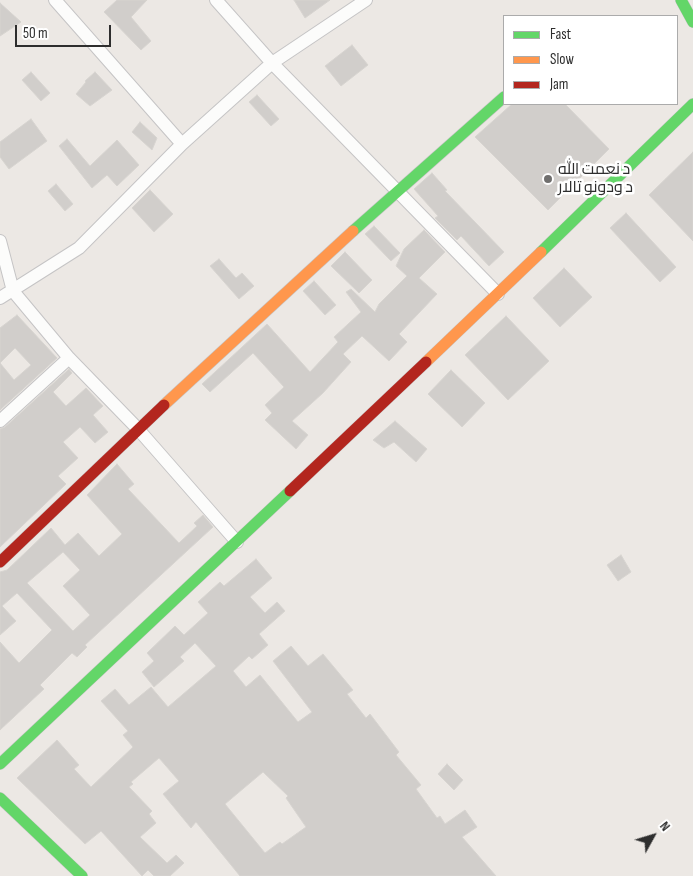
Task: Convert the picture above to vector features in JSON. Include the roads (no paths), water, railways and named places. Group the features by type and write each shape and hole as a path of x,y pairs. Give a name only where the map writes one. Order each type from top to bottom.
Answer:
{"main road":[{"path":"681,0 693,22"},
{"path":"0,562 138,429 396,191 503,98"},
{"path":"0,764 498,294 693,104"},
{"path":"0,798 82,876"}],"street":[{"path":"55,0 182,144"},
{"path":"216,0 272,63 498,294"},
{"path":"0,298 78,248 182,144 272,63 366,0"},
{"path":"0,241 13,290 69,358 138,429 237,542"},
{"path":"0,421 69,358"}],"place":[{"name":"د نعمت الله د ودونو تالار","path":"548,179"}]}
